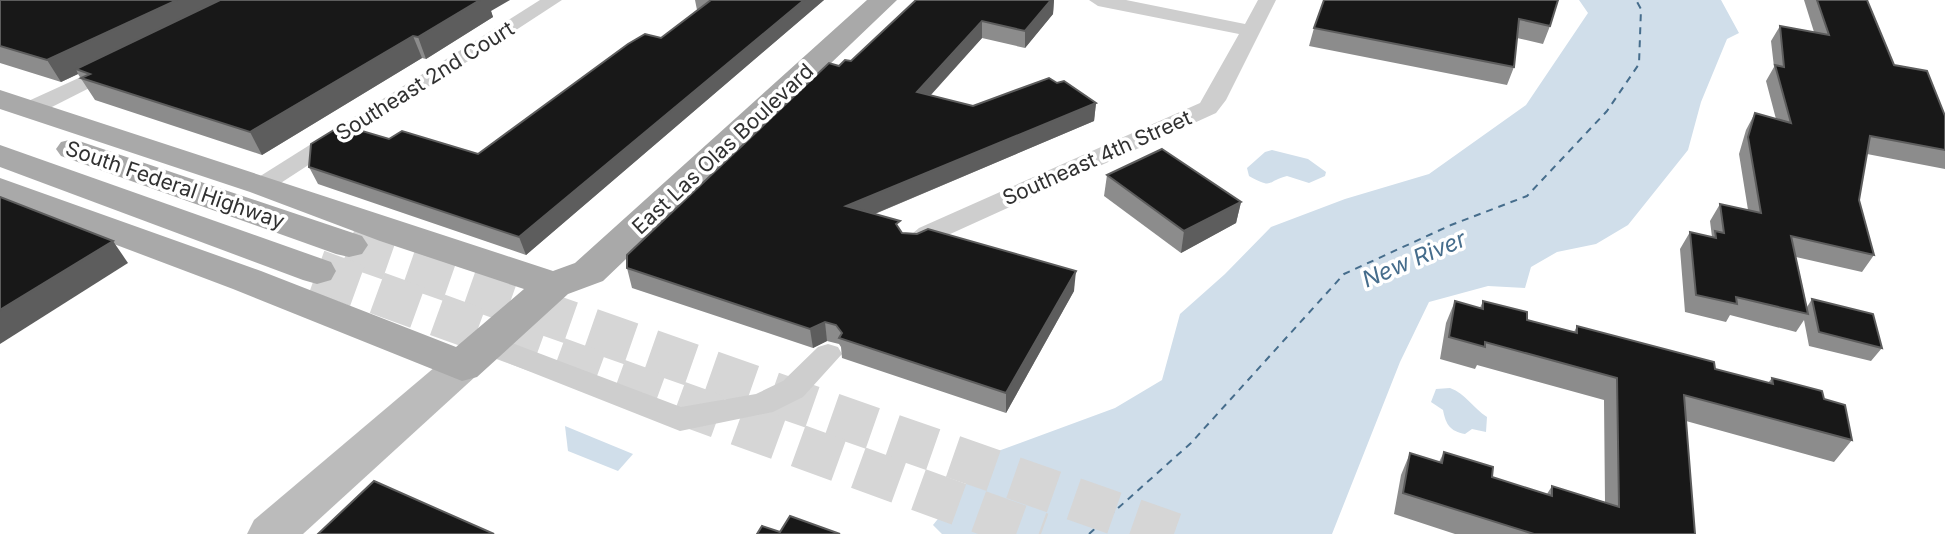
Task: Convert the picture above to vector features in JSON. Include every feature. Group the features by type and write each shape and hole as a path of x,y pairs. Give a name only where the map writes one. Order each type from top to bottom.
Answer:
{"main road":[{"name":"East Las Olas Boulevard","path":"554,285 563,261 854,0"},
{"name":"East Las Olas Boulevard","path":"271,534 554,285 589,272 883,0"},
{"path":"0,99 554,285"},
{"name":"South Federal Highway","path":"0,124 349,245"},
{"name":"South Federal Highway","path":"0,155 317,271"},
{"path":"0,189 247,280 475,355"}],"street":[{"name":"Southeast 2nd Court","path":"262,185 553,0"},
{"path":"1098,0 1252,31"},
{"name":"Southeast 4th Street","path":"914,244 928,233 1208,108 1215,100 1267,0"},
{"path":"32,108 129,60"},
{"path":"475,355 680,419 762,404 793,389 828,354"}],"water":[{"name":"New River","path":"1579,0 1721,0 1739,33 1727,39 1701,102 1688,150 1628,225 1596,244 1557,252 1531,267 1525,288 1488,286 1429,302 1400,362 1332,534 942,534 933,525 990,454 1115,408 1162,380 1180,314 1225,274 1271,227 1345,199 1429,174 1526,105 1588,13"},
{"path":"1272,150 1308,159 1326,172 1325,176 1309,183 1287,176 1266,183 1249,176 1247,168 1265,152"},
{"path":"1450,388 1487,417 1486,432 1472,429 1465,434 1450,426 1443,410 1431,402 1436,389"},
{"path":"565,426 633,454 618,471 568,451"}],"building":[{"path":"0,0 177,0 47,60 0,46"},
{"path":"220,0 480,0 418,37 413,36 250,132 81,78 90,74 76,69"},
{"path":"711,0 804,0 519,237 309,167 311,144 342,125 389,139 402,131 478,154 628,44 645,34 661,38"},
{"path":"916,0 1051,0 1025,31 982,21 917,92 973,106 1049,78 1057,83 1064,81 1096,103 846,206 900,221 896,224 902,233 917,234 928,229 1076,271 1006,393 839,338 842,333 836,325 825,322 810,329 627,268 627,255 829,63 839,66 845,60 851,61"},
{"path":"1324,0 1558,0 1550,26 1519,19 1514,67 1314,28"},
{"path":"1817,0 1867,0 1894,65 1927,71 1945,116 1945,150 1870,136 1859,200 1874,255 1791,236 1808,314 1736,297 1737,304 1696,295 1690,232 1716,238 1715,231 1724,233 1720,204 1761,213 1748,137 1755,113 1791,123 1775,65 1784,67 1780,26 1829,35"},
{"path":"1162,149 1241,202 1184,231 1107,175"},
{"path":"0,197 113,241 0,310"},
{"path":"1812,299 1873,314 1882,348 1819,332"},
{"path":"1455,301 1483,309 1483,301 1527,312 1527,320 1577,333 1577,326 1714,362 1715,369 1773,384 1772,378 1822,391 1824,399 1845,405 1852,440 1684,395 1695,534 1534,534 1403,493 1410,453 1442,463 1444,452 1493,467 1492,477 1552,496 1552,486 1619,507 1617,378 1485,342 1485,347 1449,337"},
{"path":"374,481 494,534 318,534"},
{"path":"790,516 840,534 757,534 762,526 780,532"}],"ferry route":[{"path":"1089,534 1191,443 1344,274 1451,225 1527,196 1607,111 1639,64 1641,9 1636,0"}],"tunnel":[{"path":"349,245 1174,534"},
{"path":"317,271 1041,534"}]}
